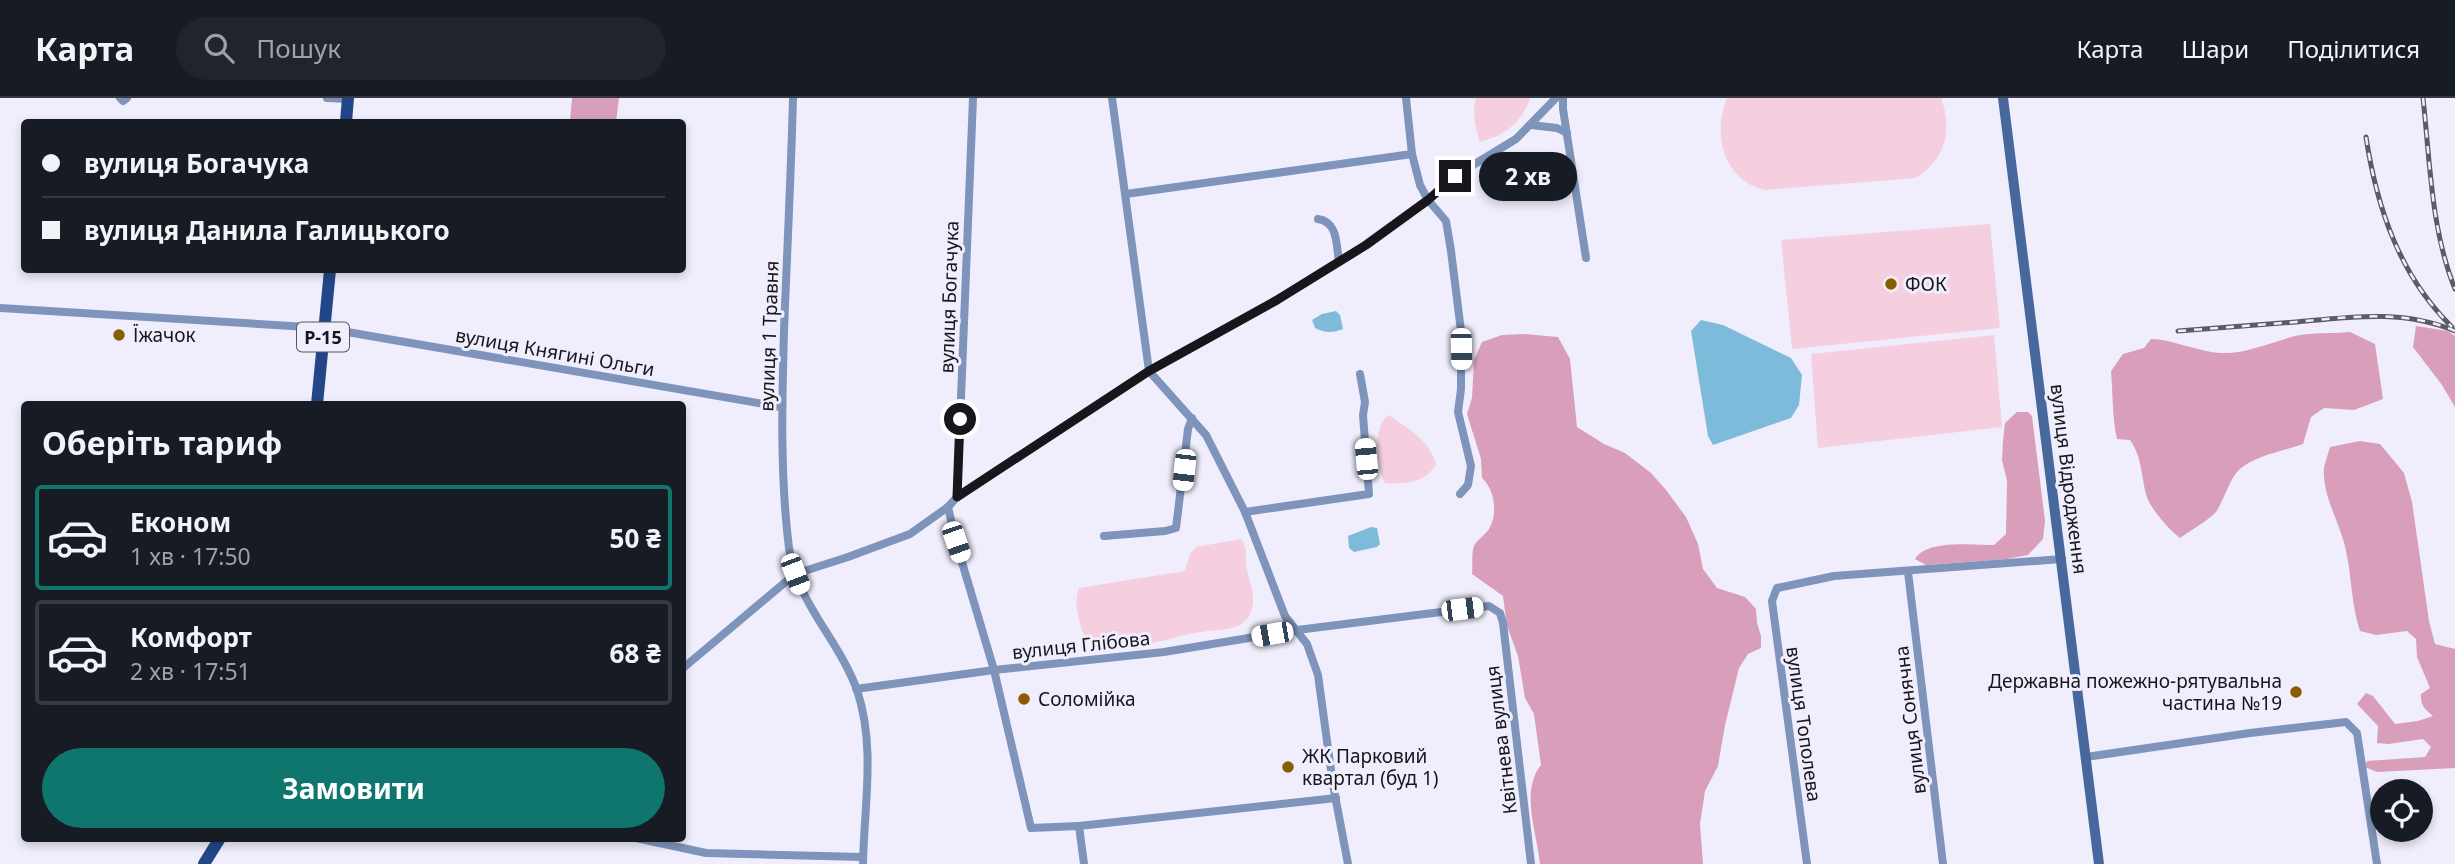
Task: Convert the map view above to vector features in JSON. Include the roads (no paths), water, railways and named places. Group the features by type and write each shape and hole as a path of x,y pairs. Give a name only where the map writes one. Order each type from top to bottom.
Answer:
{"main road":[{"path":"346,119 348,98"},
{"name":"Р-15","path":"317,401 330,273"},
{"path":"204,864 218,842"}],"street":[{"path":"120,98 123,101 127,98"},
{"path":"327,98 348,98"},
{"name":"вулиця 1 Травня","path":"793,98 781,407 790,549 804,598 856,689 867,741 868,777 863,860"},
{"name":"вулиця Богачука","path":"957,497 973,98"},
{"path":"1112,98 1149,371 1206,435 1245,512 1285,616 1307,644 1318,675 1348,864"},
{"path":"1406,98 1412,154 1420,185 1428,200 1446,221 1461,331 1461,389 1458,412 1471,466 1468,485 1460,494"},
{"path":"686,666 795,574 910,534 948,507 957,497 1149,371 1277,300 1339,261 1428,200 1455,176 1516,139 1556,98"},
{"path":"1563,98 1586,258"},
{"name":"вулиця Відродження","path":"2003,98 2099,864"},
{"path":"1531,125 1557,128 1567,133"},
{"path":"1126,194 1412,154"},
{"path":"1318,219 1327,221 1333,227 1339,261"},
{"name":"вулиця Княгині Ольги","path":"0,308 324,328 781,407"},
{"path":"1245,512 1369,494 1363,415 1365,402 1360,374"},
{"path":"1104,536 1176,528 1188,429 1192,418"},
{"name":"вулиця Глібова","path":"948,507 995,670 1164,652 1297,630 1489,606 1500,613"},
{"path":"1908,572 2062,559"},
{"name":"вулиця Тополева","path":"1807,864 1772,601 1777,588 1834,576 1908,572"},
{"name":"вулиця Сонячна","path":"1908,572 1943,864"},
{"name":"Квітнева вулиця","path":"1500,613 1531,864"},
{"path":"856,689 995,670 1031,828 1079,826 1336,798"},
{"path":"2086,757 2346,722 2357,733 2377,864"},
{"path":"1079,826 1084,864"},
{"path":"655,842 706,853 863,860"}],"water":[{"path":"1336,311 1340,315 1343,329 1329,332 1315,328 1312,320 1322,314"},
{"path":"1701,320 1723,325 1791,358 1802,375 1799,405 1791,418 1713,445 1708,436 1691,331"},
{"path":"1371,527 1377,528 1380,544 1377,547 1354,552 1349,548 1348,536"}],"railway":[{"path":"2423,98 2436,219 2455,289"},
{"path":"2366,137 2377,190 2394,240 2418,286 2452,327"},
{"path":"2178,331 2377,316 2416,320 2455,331"}],"place":[{"name":"ФОК","path":"1891,284"},
{"name":"Їжачок","path":"119,335"},
{"name":"Державна пожежно-рятувальна частина №19","path":"2296,692"},
{"name":"Соломійка","path":"1024,699"},
{"name":"ЖК Парковий квартал (буд 1)","path":"1288,767"}]}
